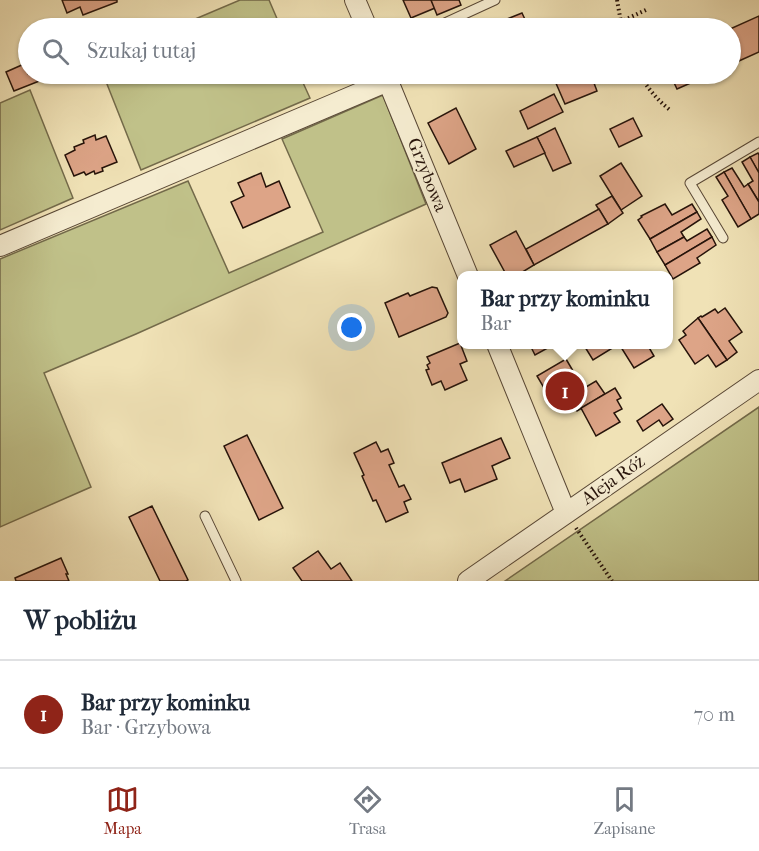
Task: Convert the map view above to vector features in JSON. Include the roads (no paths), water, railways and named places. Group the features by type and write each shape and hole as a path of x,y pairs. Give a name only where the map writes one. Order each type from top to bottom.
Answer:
{"street":[{"path":"355,0 363,18"},
{"path":"0,246 371,84"},
{"name":"Grzybowa","path":"390,84 466,271"},
{"path":"498,349 566,513"},
{"name":"Aleja Róż","path":"468,581 759,380"}],"lane":[{"path":"456,18 495,0"},
{"path":"723,238 690,183 759,142"},
{"path":"205,516 236,581"}],"place":[{"name":"Bar przy kominku","path":"565,391"}]}
